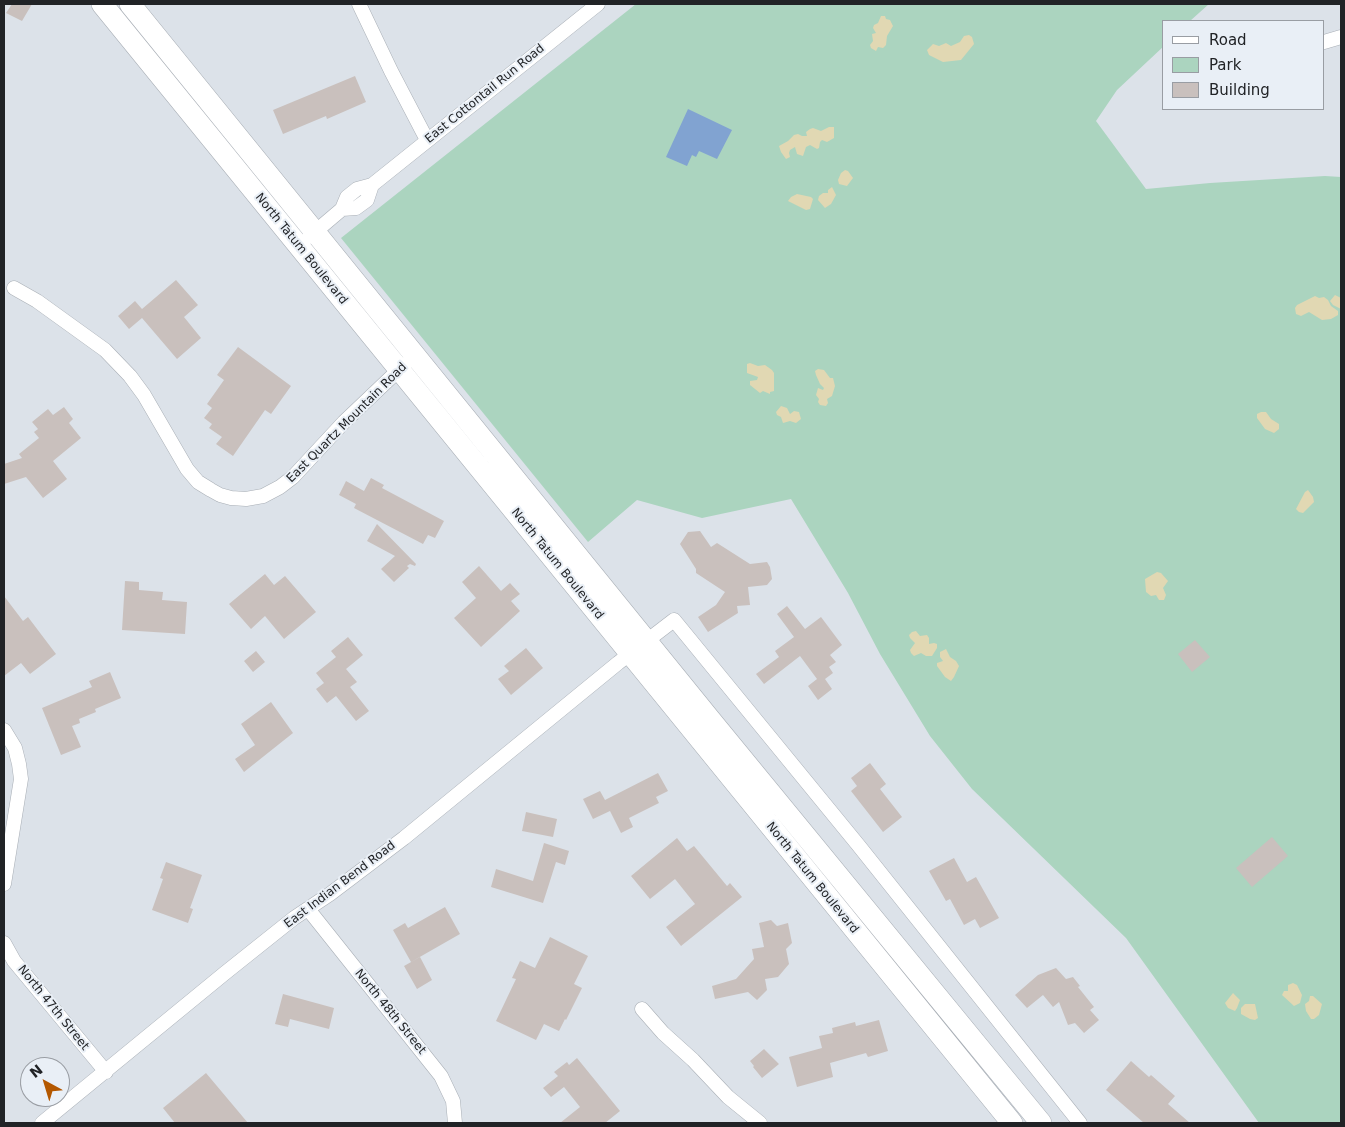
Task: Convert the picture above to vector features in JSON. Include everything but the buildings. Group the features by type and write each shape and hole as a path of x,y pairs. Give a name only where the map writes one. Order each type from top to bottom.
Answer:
{"main road":[{"name":"North Tatum Boulevard","path":"102,4 400,370 639,647 1041,1123"},
{"name":"North Tatum Boulevard","path":"130,4 415,355 1005,1121"}],"street":[{"path":"359,4 427,140"},
{"name":"East Cottontail Run Road","path":"298,245 342,209 348,197 357,190 372,185 598,4"},
{"path":"1325,42 1341,37"},
{"name":"East Quartz Mountain Road","path":"14,288 37,301 105,350 130,376 144,395 187,469 198,482 220,495 231,498 246,499 263,496 293,477 344,422 415,355"},
{"path":"639,647 674,620 859,846 1080,1123"},
{"name":"East Indian Bend Road","path":"42,1123 225,973 404,838 639,647"},
{"path":"4,730 15,748 20,779 4,884"},
{"name":"North 48th Street","path":"308,909 441,1076 453,1101 455,1123"},
{"name":"North 47th Street","path":"4,943 14,961 106,1072"},
{"path":"642,1009 663,1033 693,1060 728,1097 760,1123"},
{"path":"1005,1121 1023,1102"}],"green space":[{"path":"636,4 1209,4 1191,20 1162,20 1162,48 1117,90 1096,121 1146,189 1210,183 1325,176 1341,177 1341,1123 1259,1123 1126,938 972,789 930,736 880,654 848,593 791,499 702,518 637,500 588,542 341,238"}],"sand":[{"path":"881,16 885,16 886,19 890,20 893,26 887,36 886,45 883,48 878,47 876,51 870,45 873,41 872,34 876,33 873,28 874,25 878,23"},
{"path":"969,35 972,37 974,44 961,60 943,62 929,55 927,50 933,44 939,46 946,43 951,46 960,42 964,36"},
{"path":"834,127 834,138 827,142 822,140 819,148 817,149 810,145 806,147 803,156 797,154 795,147 790,150 790,157 786,159 781,152 779,146 794,135 807,136 806,132 810,129 813,128 821,131"},
{"path":"845,170 853,178 847,186 839,184 838,180 841,173"},
{"path":"832,187 836,195 831,204 825,208 818,200 819,196 823,193 828,193 828,190"},
{"path":"797,194 813,199 810,209 806,210 788,201"},
{"path":"1335,295 1341,298 1341,309 1330,301"},
{"path":"1315,296 1319,298 1324,297 1328,300 1331,306 1338,311 1338,315 1331,319 1322,320 1309,312 1301,316 1296,314 1295,308 1297,305"},
{"path":"750,363 758,366 765,365 774,373 774,391 770,392 770,394 763,391 760,393 750,385 750,381 757,380 758,377 747,373 747,364"},
{"path":"818,369 824,370 830,378 833,378 835,386 832,396 827,399 828,403 826,406 820,405 816,395 818,388 823,390 824,388 816,375 815,371"},
{"path":"781,406 787,408 790,414 794,411 799,412 801,419 796,423 790,421 783,423 781,417 776,412"},
{"path":"1266,412 1271,419 1279,424 1279,429 1274,433 1265,429 1257,418 1257,414"},
{"path":"1308,490 1314,502 1303,513 1299,512 1296,509"},
{"path":"1157,572 1161,573 1168,581 1163,588 1166,595 1164,600 1159,600 1156,595 1151,596 1146,592 1145,579"},
{"path":"916,631 920,636 927,635 929,644 937,644 937,648 932,656 926,656 921,653 914,656 911,653 910,650 915,643 909,635"},
{"path":"946,649 950,657 959,666 951,681 945,677 937,666 937,663 943,661 940,657 940,652"},
{"path":"1293,983 1297,985 1302,995 1300,1003 1294,1006 1282,995 1284,991 1288,991 1288,985"},
{"path":"1233,993 1240,1000 1235,1011 1228,1008 1225,1003"},
{"path":"1310,996 1313,996 1322,1004 1319,1015 1314,1019 1311,1019 1306,1011 1305,1004 1309,1001"},
{"path":"1245,1004 1255,1004 1258,1018 1255,1020 1250,1019 1241,1014 1241,1008"}],"water":[{"path":"688,109 732,130 717,159 699,151 696,157 692,155 687,166 666,157"}]}
